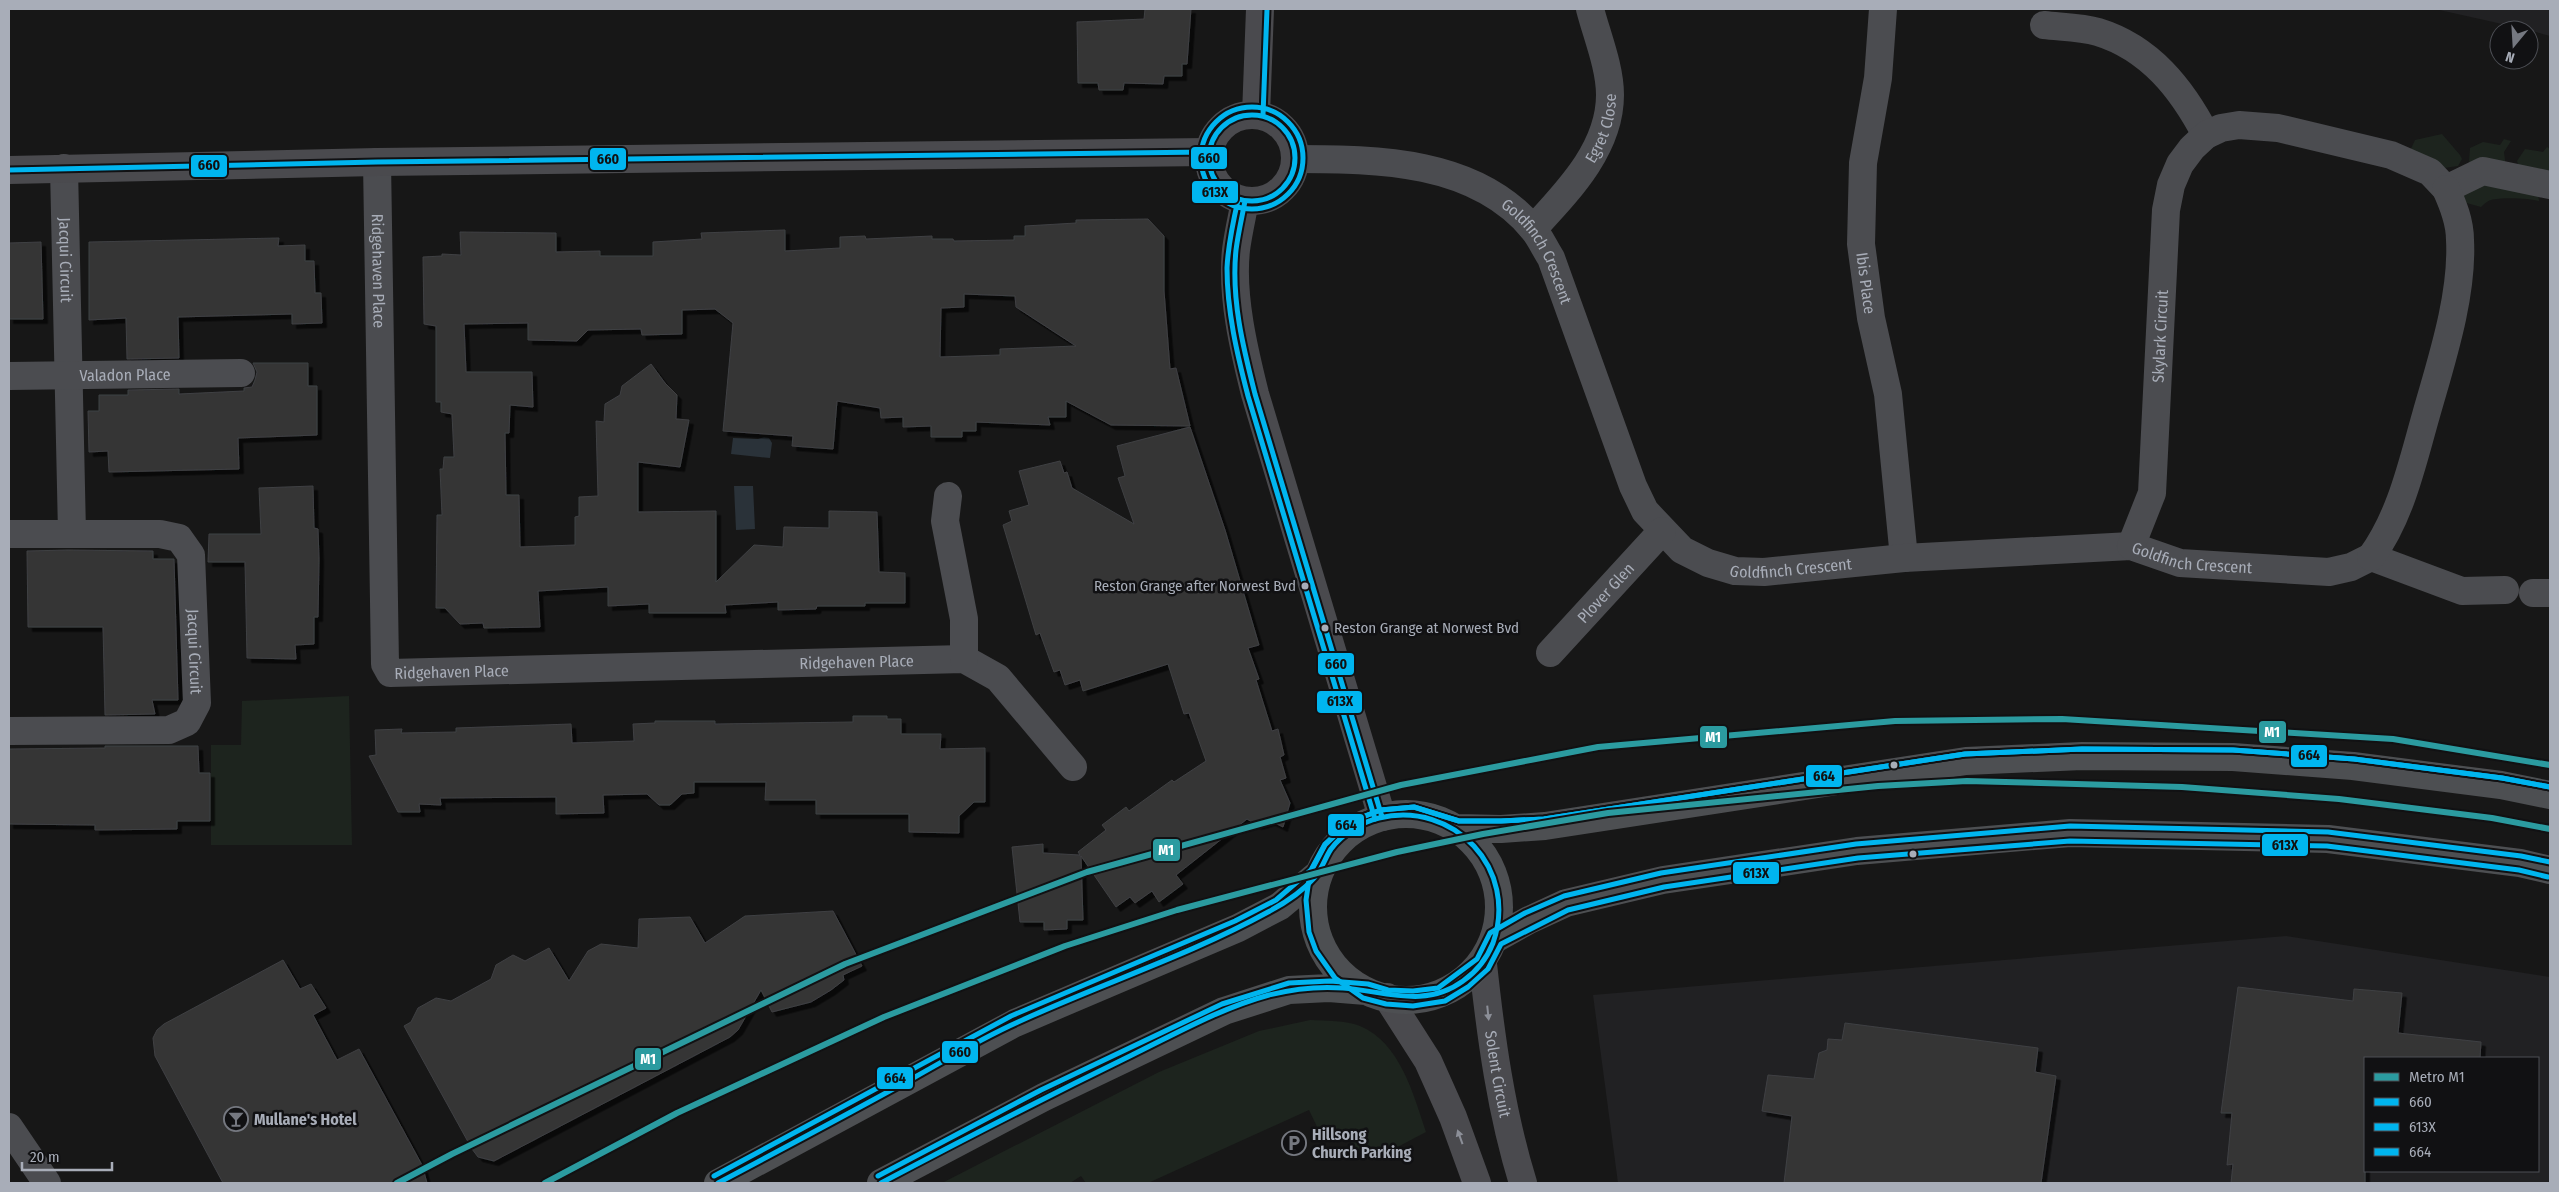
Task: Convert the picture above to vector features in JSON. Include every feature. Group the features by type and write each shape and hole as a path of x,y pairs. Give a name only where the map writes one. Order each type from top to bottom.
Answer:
{"main road":[{"path":"1377,994 1341,973 1322,947 1316,931 1312,899 1318,875 1331,849 1352,829 1382,817 1414,814 1458,828 1501,829 1545,826 1966,761 2082,756 2234,757 2353,766 2501,785 2550,795"},
{"path":"881,1183 1044,1097 1224,1011 1289,990 1329,988 1413,998 1441,994 1464,981 1483,964 1495,939 1498,919 1498,898 1494,880 1487,863 1476,846 1458,828"},
{"path":"1495,939 1529,920 1566,903 1663,880 1857,851 2070,833 2328,839 2520,863 2550,870"},
{"path":"718,1183 1016,1023 1238,928 1280,906 1318,875"}],"street":[{"path":"1256,115 1260,9"},
{"name":"Egret Close","path":"1533,229 1574,184 1596,148 1607,120 1610,94 1606,68 1590,9"},
{"name":"Ibis Place","path":"1883,9 1878,78 1863,163 1861,244 1865,286 1888,394 1904,558"},
{"path":"2044,25 2096,32 2128,44 2151,59 2192,107 2206,136"},
{"path":"1256,115 1269,118 1288,134 1295,158 1292,173 1285,186 1274,196 1260,201 1244,201 1232,197 1217,184 1209,166 1208,152 1213,140 1225,124 1243,116 1256,115"},
{"name":"Skylark Circuit","path":"2131,546 2152,493 2166,210 2169,194 2180,164 2192,148 2206,136 2221,128 2239,125 2278,128 2391,155 2411,162 2430,172 2446,189 2456,211 2460,239 2459,269 2448,332 2435,384 2396,512 2385,537 2371,557"},
{"path":"9,170 377,162 1208,152"},
{"name":"Goldfinch Crescent","path":"1295,158 1355,159 1446,173 1478,184 1506,203 1533,229 1550,258 1633,486 1645,511 1662,532 1682,550 1708,563 1735,571 1764,572 1904,558 2131,546 2180,563 2329,572 2352,568 2371,557"},
{"name":"Ridgehaven Place","path":"377,162 385,664 390,673 964,659"},
{"name":"Jacqui Circuit","path":"64,168 72,533"},
{"path":"2446,189 2483,171 2550,185"},
{"path":"1244,201 1236,251 1237,297 1244,346 1258,404 1382,817"},
{"name":"Valadon Place","path":"9,376 241,372"},
{"path":"948,496 945,521 964,618 964,659 998,678 1073,767"},
{"name":"Plover Glen","path":"1550,653 1662,532"},
{"name":"Jacqui Circuit","path":"9,534 160,534 178,538 191,556 197,704 187,722 170,730 9,732"},
{"path":"2371,557 2462,591 2505,590"},
{"name":"Solent Circuit","path":"1483,964 1492,1046 1502,1106 1523,1183"},
{"path":"1377,994 1428,1061 1453,1117 1477,1183"},
{"path":"9,1127 47,1183"}],"shaded area":[{"path":"2435,9 2550,9 2550,36 2539,33 2539,20 2489,21"},
{"path":"2442,134 2462,159 2458,166 2444,168 2408,155 2415,140"},
{"path":"2504,139 2511,141 2504,152 2506,168 2519,167 2517,161 2525,149 2543,152 2547,147 2550,149 2550,187 2538,191 2539,201 2515,198 2495,199 2488,201 2481,207 2456,200 2476,171 2469,162 2470,148 2483,142 2500,145"},
{"path":"733,438 758,439 769,438 772,443 770,458 731,454"},
{"path":"734,486 753,486 755,529 736,530"},
{"path":"349,696 352,845 211,845 211,745 241,745 242,701"},
{"path":"2286,936 2550,977 2550,1183 1618,1183 1593,995"},
{"path":"1310,1020 1354,1024 1374,1034 1386,1044 1404,1072 1426,1132 1388,1152 1363,1159 1346,1138 1335,1134 1320,1133 1309,1110 1148,1183 1086,1183 1081,1176 1070,1183 942,1183 1159,1072 1259,1031"}],"building":[{"path":"1145,9 1191,9 1187,64 1182,64 1182,76 1164,76 1163,84 1124,83 1123,90 1099,90 1098,83 1078,83 1077,22 1144,19"},
{"path":"1148,219 1164,236 1164,291 1170,369 1176,368 1190,426 1111,425 1066,401 1066,417 1048,417 1050,425 976,422 976,431 962,431 962,437 931,437 931,426 903,427 903,417 881,418 880,408 837,401 833,449 792,446 793,436 723,431 733,323 715,309 682,310 682,334 642,335 641,329 588,330 577,341 528,340 528,323 464,324 466,372 532,372 533,407 510,405 509,433 505,433 506,495 519,495 520,547 575,545 575,517 579,516 579,497 598,496 596,421 604,422 605,404 620,395 622,386 651,364 677,395 676,419 689,420 680,467 638,462 638,512 716,511 716,582 754,545 783,547 784,527 829,528 829,511 877,512 879,572 905,573 905,603 865,603 865,606 817,606 816,609 778,610 778,602 725,605 726,613 649,613 649,604 608,606 608,587 538,591 540,627 484,628 483,623 460,624 445,608 436,608 437,515 442,515 440,469 443,469 444,457 454,457 452,414 441,412 441,402 436,402 436,326 424,324 423,257 442,256 442,254 461,255 460,232 556,233 556,252 600,251 600,256 653,256 653,242 702,239 701,233 785,230 785,251 840,248 840,237 865,236 866,239 932,236 932,239 953,239 954,241 1014,240 1014,236 1025,236 1025,226 1076,223 1076,220","holes":["964,294 1015,296 1016,307 1076,346 1000,349 1000,355 940,357 941,308 964,307"]},
{"path":"279,238 278,246 305,245 305,261 314,261 315,293 321,293 322,323 292,324 292,314 178,317 179,358 127,359 126,318 89,320 89,242"},
{"path":"41,242 43,319 9,319 9,243"},
{"path":"253,363 308,363 308,386 317,386 317,435 238,438 239,469 109,472 108,451 89,452 88,411 99,411 99,395 128,395 128,390 179,389 179,394 244,391 244,388 252,387 255,380 257,372"},
{"path":"1190,427 1225,530 1259,645 1248,648 1259,679 1256,680 1272,731 1278,729 1284,755 1280,757 1286,778 1280,780 1290,803 1283,827 1271,821 1257,825 1247,819 1176,875 1183,884 1159,902 1152,891 1135,903 1130,897 1116,907 1081,856 1083,920 1067,920 1067,929 1044,930 1044,922 1020,922 1012,847 1043,844 1043,853 1080,855 1078,852 1106,830 1102,825 1126,807 1129,811 1172,780 1174,782 1206,761 1189,713 1184,714 1168,664 1083,691 1080,680 1065,685 1060,670 1054,672 1040,633 1036,635 1003,525 1012,521 1009,511 1029,505 1019,471 1060,461 1064,473 1067,472 1072,488 1134,524 1118,478 1125,476 1117,446"},
{"path":"313,486 314,528 318,529 319,559 318,617 314,617 314,644 295,645 296,659 247,658 245,562 208,562 209,534 261,534 259,488"},
{"path":"27,551 153,551 153,559 174,559 178,700 152,700 155,714 105,715 103,627 28,627"},
{"path":"853,716 887,716 887,719 901,719 901,734 941,734 940,749 985,748 985,802 974,802 959,816 959,833 909,832 909,814 816,814 816,800 765,800 766,782 694,782 694,793 682,794 670,805 659,805 647,794 603,795 604,813 556,814 556,797 440,798 441,805 419,804 420,812 398,812 369,756 376,755 375,730 402,729 401,733 456,732 456,728 571,724 572,743 634,741 633,724 655,723 655,721 715,721 715,724 853,722"},
{"path":"105,746 198,746 199,773 210,773 210,821 177,821 177,829 95,830 95,825 9,824 9,749 105,748"},
{"path":"833,911 862,966 843,975 844,980 831,990 811,1002 772,1012 761,990 738,1030 730,1037 494,1161 478,1157 472,1149 404,1026 411,1022 418,1008 436,998 451,1001 491,979 496,965 513,955 525,961 549,948 569,981 588,951 601,944 638,948 639,919 690,917 705,943 745,916"},
{"path":"283,960 300,989 311,984 326,1008 313,1015 337,1060 359,1049 422,1165 427,1183 223,1183 155,1056 153,1038 157,1030 164,1024"},
{"path":"2238,987 2353,1001 2354,989 2402,993 2398,1033 2481,1042 2480,1057 2364,1057 2365,1183 2231,1183 2233,1164 2227,1165 2232,1113 2221,1113"},
{"path":"1845,1023 2038,1048 2035,1072 2056,1076 2041,1183 1784,1183 1792,1116 1762,1111 1768,1075 1814,1079 1819,1053 1827,1050 1828,1039 1842,1040"}],"metro line":[{"name":"M1","path":"397,1183 452,1154 845,964 1087,872 1401,785 1598,747 1895,721 2062,719 2393,739 2550,765"},
{"name":"M1","path":"545,1183 677,1113 884,1017 1065,946 1177,910 1397,852 1483,834 1608,813 1878,786 1967,781 2182,787 2339,799 2492,818 2550,829"}],"transit line":[{"name":"613X","path":"1263,115 1267,9"},
{"name":"613X","path":"1252,107 1271,111 1288,122 1299,139 1303,158 1299,177 1288,194 1271,205 1252,209 1233,205 1216,194 1205,177 1201,158 1205,139 1216,122 1233,111 1252,107"},
{"name":"660","path":"1252,115 1268,118 1276,122 1288,134 1292,142 1295,158 1292,174 1288,182 1276,194 1268,198 1252,201 1236,198 1228,194 1216,182 1212,174 1209,158 1212,142 1216,134 1228,122 1236,118 1252,115"},
{"name":"660","path":"9,170 377,162 1208,152"},
{"name":"613X","path":"1238,200 1227,268 1227,284 1237,348 1248,396 1375,819"},
{"name":"660","path":"1245,201 1237,244 1235,287 1246,359 1382,817"},
{"name":"613X","path":"2548,877 2519,870 2327,846 2070,841 1858,858 1664,887 1568,910 1501,944 1488,969 1468,987 1445,1001 1413,1006 1386,1004 1363,998 1335,978 1316,951 1309,932 1306,900 1310,873 1325,845 1348,823 1380,810 1414,807 1459,821 1544,819 1965,754 2082,749 2233,750 2354,759 2502,778 2550,787"},
{"name":"664","path":"714,1176 1011,1016 1235,921 1276,900 1311,870 1325,844 1349,822 1381,810 1414,807 1459,821 1544,819 1965,754 2082,749 2233,750 2354,759 2502,778 2550,787"},
{"name":"660","path":"718,1183 1005,1028 1207,942 1274,909 1305,888 1320,871 1331,849 1341,838 1366,822 1379,818 1406,815 1432,820 1455,830 1474,846 1488,866 1497,890 1499,916 1493,943 1488,954 1477,969 1463,981 1449,989 1434,994 1404,996 1334,987 1315,988 1278,993 1251,1000 1182,1030 881,1183"},
{"name":"664","path":"878,1176 1041,1090 1222,1004 1289,983 1330,981 1368,984 1388,990 1413,991 1438,988 1477,959 1490,933 1525,913 1564,896 1661,873 1856,844 2070,826 2328,832 2521,856 2550,862"}],"place":[{"name":"Reston Grange after Norwest Bvd","path":"1305,586"},
{"name":"Reston Grange at Norwest Bvd","path":"1325,628"},
{"name":"Mullane's Hotel","path":"236,1119"},
{"name":"Hillsong Church Parking","path":"1294,1143"}]}
